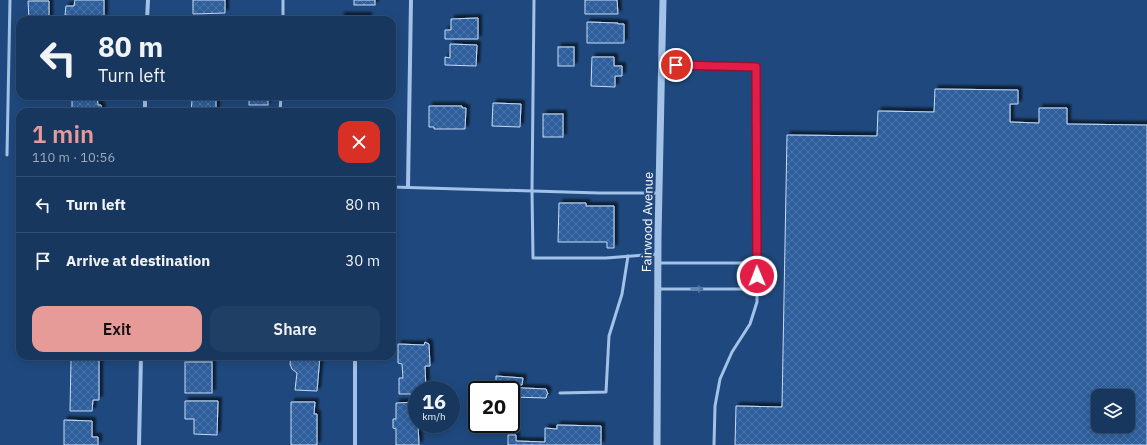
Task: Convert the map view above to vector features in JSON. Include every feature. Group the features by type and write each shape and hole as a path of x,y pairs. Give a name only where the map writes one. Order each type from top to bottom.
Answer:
{"street":[{"path":"147,16 148,0"},
{"path":"408,187 411,0"},
{"name":"Fairwood Avenue","path":"657,445 658,254 663,0"},
{"path":"139,445 141,360"},
{"path":"355,445 356,360"}],"lane":[{"path":"7,155 10,0"},
{"path":"283,0 283,16"},
{"path":"534,0 532,191 533,258 606,258 658,254"},
{"path":"662,65 756,67 757,302 750,324 732,352 720,379 715,406 714,445"},
{"path":"396,187 659,193"},
{"path":"560,393 606,392 609,336 622,294 628,256"},
{"path":"658,263 757,263"},
{"path":"658,289 757,289"}],"building":[{"path":"75,0 104,0 104,16 65,15 66,6 74,6"},
{"path":"193,0 225,0 225,13 193,14"},
{"path":"354,0 375,0 375,5 354,5"},
{"path":"585,0 617,0 618,14 585,14"},
{"path":"28,1 49,1 49,16 29,16"},
{"path":"478,18 478,39 445,39 445,30 451,30 451,19"},
{"path":"587,22 624,24 624,43 587,43"},
{"path":"450,44 477,45 476,66 445,65 445,57 450,58"},
{"path":"558,47 574,47 574,66 558,66"},
{"path":"592,57 614,57 614,66 622,66 622,76 615,76 615,87 591,86"},
{"path":"935,89 1018,90 1018,104 1010,104 1010,122 1039,123 1039,108 1067,108 1067,124 1147,125 1147,445 735,445 736,406 782,407 787,135 877,136 878,111 934,112"},
{"path":"72,100 97,100 98,105 101,105 101,108 72,108"},
{"path":"192,100 216,100 216,108 191,108"},
{"path":"249,100 268,100 268,105 249,105"},
{"path":"493,103 521,104 520,127 492,126"},
{"path":"429,106 462,106 462,108 466,108 465,129 434,129 434,127 429,127"},
{"path":"543,114 563,114 563,137 543,137"},
{"path":"559,203 586,203 586,206 614,206 614,248 607,248 607,242 558,242"},
{"path":"425,342 429,344 430,366 425,366 426,381 408,381 408,394 399,394 399,378 403,378 402,364 398,363 398,344 424,345"},
{"path":"71,360 99,360 99,400 93,400 92,411 70,411"},
{"path":"290,360 320,360 317,391 295,390 297,373 292,369"},
{"path":"185,362 212,362 212,393 185,393"},
{"path":"496,376 523,378 522,385 520,385 520,381 496,381"},
{"path":"520,388 546,389 548,394 546,398 520,397"},
{"path":"185,401 218,401 217,435 194,434 194,419 185,419"},
{"path":"291,402 315,402 314,414 317,414 317,445 291,445"},
{"path":"408,402 408,433 418,433 419,445 396,445 396,429 393,428 393,419 396,419 396,403"},
{"path":"64,420 92,421 92,437 98,437 98,445 64,445"},
{"path":"557,425 601,426 601,445 508,445 508,435 516,435 516,441 545,442 545,428 557,429"}],"route":[{"path":"676,65 756,67 757,276"}]}
